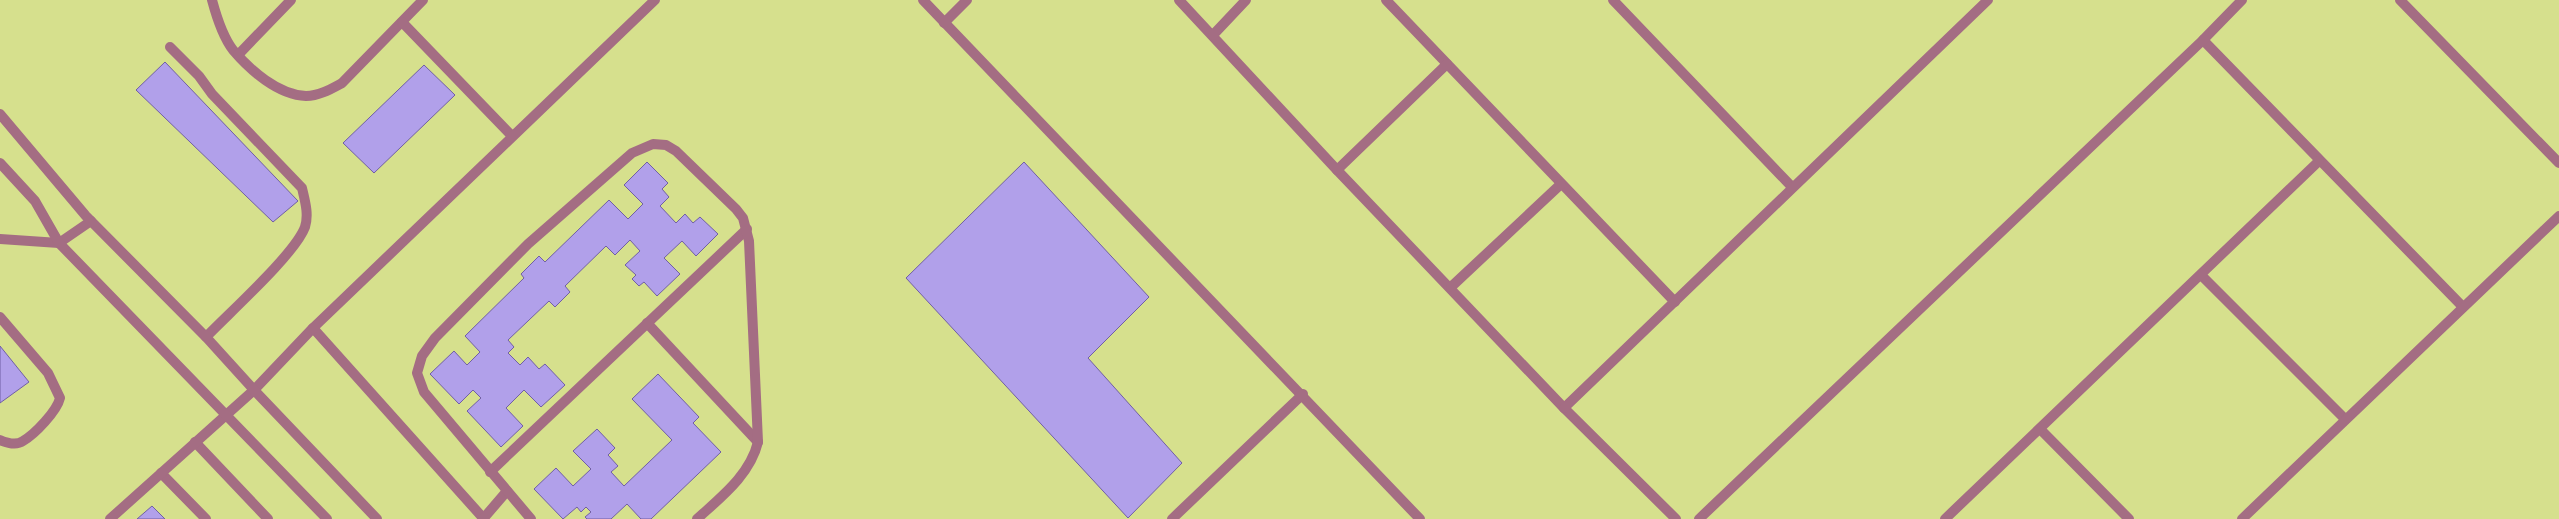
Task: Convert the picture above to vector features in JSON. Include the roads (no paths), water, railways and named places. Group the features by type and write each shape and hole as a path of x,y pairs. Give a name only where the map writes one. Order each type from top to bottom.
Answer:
{"street":[{"path":"212,0 232,48 238,55 264,80 291,92 306,96 325,92 342,83 423,0"},
{"path":"238,55 291,0"},
{"path":"110,519 254,390 313,328 655,0"},
{"path":"923,0 1303,394 1420,519"},
{"path":"944,23 967,0"},
{"path":"1179,0 1337,170 1451,287 1564,408 1676,519"},
{"path":"1213,35 1246,0"},
{"path":"1386,0 1675,302"},
{"path":"1613,0 1792,187"},
{"path":"1564,408 1988,0"},
{"path":"1699,519 2203,40 2242,0"},
{"path":"2400,0 2559,163"},
{"path":"402,22 512,136"},
{"path":"2203,40 2463,307"},
{"path":"170,47 302,188 307,208 305,227 286,254 206,337"},
{"path":"1337,170 1447,64"},
{"path":"0,114 91,221 206,337 377,519"},
{"path":"531,519 424,392 417,373 422,356 435,338 528,244 632,153 653,144 666,145 676,151 730,202 743,218 747,229 758,442 753,458 742,475 697,519"},
{"path":"1945,519 2319,161"},
{"path":"0,163 36,201 58,243 327,519"},
{"path":"1451,287 1561,184"},
{"path":"2242,519 2559,216"},
{"path":"0,239 58,243 91,221"},
{"path":"490,472 747,229"},
{"path":"2201,275 2345,419"},
{"path":"0,316 48,374 60,398 53,412 22,442 9,444 0,440"},
{"path":"647,323 758,442"},
{"path":"313,328 483,519 507,491"},
{"path":"1172,519 1303,394"},
{"path":"2040,429 2128,519"},
{"path":"195,442 268,519"},
{"path":"161,473 206,519"}]}
